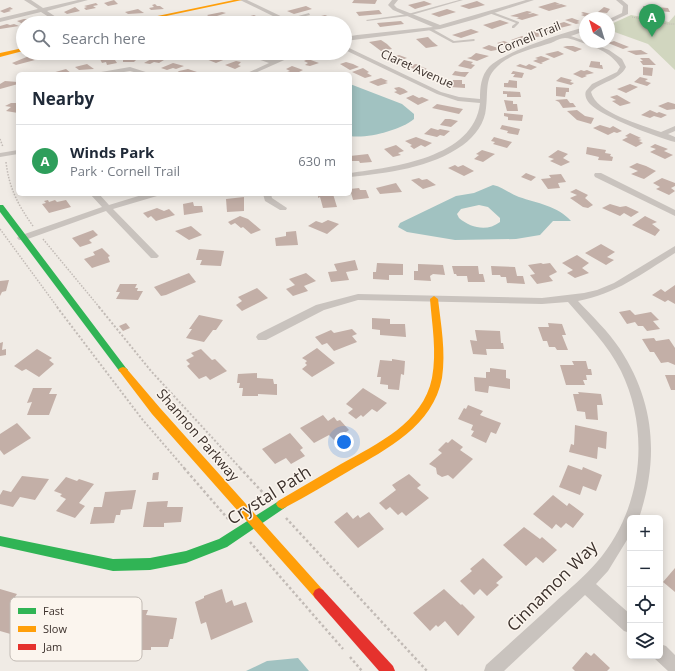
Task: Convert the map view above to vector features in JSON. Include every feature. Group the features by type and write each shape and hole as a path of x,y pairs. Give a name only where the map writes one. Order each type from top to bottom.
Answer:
{"street":[{"path":"27,0 51,16"},
{"path":"0,20 40,9 85,0"},
{"path":"161,16 240,0"},
{"path":"243,0 277,16"},
{"path":"395,0 391,5 395,9 440,27"},
{"path":"352,38 364,35 413,32 440,27 531,0"},
{"path":"615,18 625,14 626,6 619,0"},
{"name":"Cornell Trail","path":"352,175 405,167 433,158 458,145 473,131 481,117 484,78 497,63 513,54 579,31"},
{"path":"566,36 606,50 615,55 621,61 623,67 620,72 594,85 588,92 589,98 594,104 612,114 675,140"},
{"path":"0,55 16,51"},
{"name":"Claret Avenue","path":"352,51 439,93 458,99 483,101"},
{"path":"267,60 274,62"},
{"path":"252,72 279,60"},
{"path":"113,72 130,69 141,72"},
{"path":"662,134 675,128"},
{"path":"3,155 16,152"},
{"path":"598,176 675,213"},
{"path":"96,196 154,256"},
{"path":"22,238 107,208 147,196"},
{"path":"268,196 268,198 283,208"},
{"name":"Shannon Parkway","path":"0,207 111,355 156,411 256,521 388,671"},
{"path":"262,336 321,306 342,300 365,297 542,301 571,299 596,293 618,284 675,249"},
{"name":"Crystal Path","path":"0,542 113,565 150,564 186,557 223,543 277,507 388,443 401,433 421,413 434,390 439,368 434,299"},
{"path":"571,299 606,338 616,352 630,379 641,407 647,453 639,502 633,515"},
{"name":"Cinnamon Way","path":"492,671 585,585 607,561 627,527"},
{"path":"585,585 628,623"},
{"path":"663,655 675,666"}],"lane":[{"path":"367,20 408,15 462,0"},
{"path":"490,12 518,23 513,27"},
{"path":"301,16 309,14"},
{"path":"430,29 454,42 474,40"}],"path":[{"path":"629,17 666,24 675,24"},
{"path":"0,139 10,188 18,204 38,232 151,371 427,671"}],"green space":[{"path":"631,15 669,22 675,15 675,70 648,44 615,32 615,22"}],"water":[{"path":"352,85 402,104 414,114 414,119 401,127 384,133 357,137 352,136"},
{"path":"493,185 497,186 516,196 554,208 571,221 553,221 540,235 516,239 455,240 407,232 398,227 400,223 456,196 474,193","holes":["479,205 488,207 500,218 500,222 490,227 479,228 459,218 457,214 461,209"]},
{"path":"298,658 309,671 246,671 267,661"}],"building":[{"path":"114,0 118,4 108,6 104,3"},
{"path":"354,0 377,0 375,4 352,3"},
{"path":"424,1 432,4 415,9 408,5"},
{"path":"477,1 485,5 469,9 460,6"},
{"path":"555,2 560,4 556,5 561,4 567,6 549,11 538,7"},
{"path":"96,3 98,5 93,6 96,8 86,10 84,8 87,7 84,6"},
{"path":"155,4 164,9 151,10 149,8 154,7 152,5"},
{"path":"306,6 312,9 294,14 287,11"},
{"path":"643,6 668,8 670,12 644,10"},
{"path":"10,7 13,9 9,10 11,11 4,13 0,11"},
{"path":"75,7 80,11 67,14 64,12"},
{"path":"604,7 610,9 608,12 598,12"},
{"path":"138,9 144,13 128,14 125,12"},
{"path":"447,9 456,12 439,17 431,14"},
{"path":"379,10 382,14 359,16 356,12"},
{"path":"527,11 532,12 528,14 533,13 539,15 522,20 516,18 519,18 517,17 510,16"},
{"path":"222,12 226,13 217,16 207,15"},
{"path":"572,18 579,21 577,22 579,23 576,24 565,20"},
{"path":"500,20 509,23 492,29 483,25"},
{"path":"401,21 404,24 380,27 377,23"},
{"path":"564,22 572,25 560,28 554,25"},
{"path":"7,24 16,25 16,26 0,29 0,26"},
{"path":"552,26 558,29 550,33 541,30"},
{"path":"471,29 479,32 461,38 452,35"},
{"path":"533,31 541,34 538,35 541,36 537,37 526,33"},
{"path":"522,36 530,39 518,42 511,40"},
{"path":"428,37 438,46 426,48 416,39"},
{"path":"381,40 392,49 381,51 369,42"},
{"path":"504,41 512,44 509,45 512,46 507,48 497,43"},
{"path":"615,41 629,47 623,49 615,46"},
{"path":"489,45 502,49 491,51 482,48"},
{"path":"573,46 582,49 575,52 563,47"},
{"path":"641,50 648,54 636,55 627,51"},
{"path":"558,51 564,54 554,58 545,54"},
{"path":"476,53 489,56 477,61 467,58"},
{"path":"399,55 407,58 398,61 387,58"},
{"path":"541,56 550,59 541,64 533,61 538,59 535,58"},
{"path":"640,58 649,58 656,65 643,65 640,61 643,61"},
{"path":"19,60 35,60 16,65 12,63"},
{"path":"100,60 115,60 117,63 107,65 106,62 102,63"},
{"path":"123,60 136,60 134,62 123,62"},
{"path":"149,60 164,60 159,63 144,63"},
{"path":"208,60 223,60 216,63"},
{"path":"311,60 319,63 310,66 305,65 308,63 304,61"},
{"path":"464,60 473,62 471,64 475,65 471,69 458,66"},
{"path":"236,61 241,62 238,65 241,66 235,69 225,65"},
{"path":"591,61 600,62 603,69 589,67"},
{"path":"346,62 359,67 350,70 340,64"},
{"path":"173,63 184,66 167,70 161,68"},
{"path":"87,64 94,69 79,70 75,67"},
{"path":"416,64 427,69 418,72 409,66"},
{"path":"520,64 526,66 529,64 537,67 531,70 516,66"},
{"path":"292,66 303,70 299,72 287,72 290,71 286,69"},
{"path":"643,67 653,68 652,76 643,75"},
{"path":"363,68 372,76 365,78 352,72"},
{"path":"66,69 70,72 56,72"},
{"path":"188,69 197,72 178,72"},
{"path":"581,70 587,70 594,73 585,75 587,76 582,78 573,74"},
{"path":"455,71 469,72 465,77 452,75"},
{"path":"513,71 524,73 522,78 513,77 515,74 511,74"},
{"path":"561,77 572,80 570,82 574,83 571,85 556,81"},
{"path":"640,77 648,79 645,81 651,83 647,86 634,82"},
{"path":"381,78 388,81 385,82 388,83 378,86 369,82"},
{"path":"453,80 462,80 462,84 465,84 465,88 450,87"},
{"path":"509,80 517,81 517,88 504,87 504,83 508,83"},
{"path":"5,81 16,82 16,85 0,89 0,84"},
{"path":"630,84 638,87 626,93 617,89"},
{"path":"399,87 408,92 400,95 394,92 397,91 394,88"},
{"path":"556,87 569,88 569,92 566,92 565,97 556,96"},
{"path":"503,91 520,92 521,97 507,97 507,94 503,94"},
{"path":"413,95 429,100 418,105 406,98"},
{"path":"617,95 631,103 620,106 612,101 616,100 610,97"},
{"path":"567,99 576,107 563,108 559,102 555,100"},
{"path":"504,100 513,101 513,104 517,104 518,111 507,111"},
{"path":"668,102 675,104 675,109 667,110 658,106"},
{"path":"11,103 16,103 16,113 6,111 11,107 5,106"},
{"path":"437,104 463,109 459,114 432,108"},
{"path":"577,110 585,116 594,118 591,124 577,120 567,111"},
{"path":"650,110 667,115 661,118 654,116 650,118 641,115"},
{"path":"504,113 523,115 522,121 508,120 508,117 504,116"},
{"path":"445,119 458,121 451,127 440,125"},
{"path":"502,125 520,129 518,135 507,133 508,131 500,129"},
{"path":"600,125 610,128 613,126 622,131 617,133 614,132 608,135 593,128"},
{"path":"431,128 450,131 444,136 440,135 437,137 424,134"},
{"path":"630,133 641,138 638,139 642,140 639,141 643,143 636,147 622,140 628,137 625,136"},
{"path":"416,137 432,143 425,147 421,145 414,149 410,146 412,145 405,141"},
{"path":"494,137 512,142 507,148 493,144 495,142 491,141"},
{"path":"655,144 668,149 664,151 673,155 665,159 650,152 656,149 650,147"},
{"path":"396,145 404,151 398,153 401,155 393,157 384,149"},
{"path":"587,147 606,150 605,153 611,154 610,156 613,157 612,161 598,160 599,157 586,154"},
{"path":"482,150 495,154 483,162 474,159 479,155 476,154"},
{"path":"558,150 568,154 563,158 570,162 561,166 550,161 554,159 548,157"},
{"path":"368,154 372,162 360,163 359,161 352,161 352,156"},
{"path":"637,163 656,171 644,179 631,174 638,171 629,167"},
{"path":"455,165 458,167 463,165 474,171 464,176 448,168"},
{"path":"526,173 536,177 531,181 521,177"},
{"path":"561,174 566,182 558,183 560,188 548,189 541,179 551,178 549,175"},
{"path":"419,178 422,180 427,179 436,185 423,189 411,180"},
{"path":"662,178 675,183 675,186 671,188 675,191 669,195 656,189 660,187 653,183"},
{"path":"396,183 402,192 380,194 376,188"},
{"path":"359,188 360,190 366,190 369,198 353,200 352,189"},
{"path":"576,189 588,195 585,198 593,205 588,208 583,207 570,198 577,195 570,192"},
{"path":"318,196 334,196 337,207 323,208 320,197 318,198"},
{"path":"244,197 244,211 227,212 226,199"},
{"path":"48,200 49,202 55,200 57,202 66,200 71,207 49,213 42,204 46,203 44,201"},
{"path":"193,202 194,206 202,206 203,212 184,215 183,204"},
{"path":"610,204 620,207 626,206 639,212 631,217 624,213 620,216 602,208"},
{"path":"157,208 164,211 169,209 175,215 156,221 151,216 148,218 143,213"},
{"path":"240,216 248,219 261,230 251,234 243,227 241,228 235,223 231,225 228,222"},
{"path":"645,216 657,222 652,224 660,230 655,236 632,225"},
{"path":"328,220 339,224 327,234 308,226 316,221 322,223"},
{"path":"191,226 202,235 189,240 175,231"},
{"path":"93,230 98,235 89,240 92,243 80,247 72,238"},
{"path":"296,231 298,245 276,246 275,238 286,236 286,232"},
{"path":"601,244 615,252 607,257 614,260 606,265 585,253"},
{"path":"102,248 110,256 108,257 110,262 92,268 84,259 95,255 93,252"},
{"path":"199,249 224,251 221,266 200,265 202,260 196,260"},
{"path":"577,255 589,263 582,268 589,273 575,278 567,273 573,270 562,263"},
{"path":"355,260 358,270 346,272 349,280 331,282 328,272 337,271 334,264"},
{"path":"377,263 403,264 403,275 389,275 389,280 373,279 373,272 376,272"},
{"path":"550,263 557,272 549,276 553,281 537,284 530,275 535,274 528,265"},
{"path":"418,264 443,265 445,275 433,274 430,276 431,281 414,280 414,271 418,271"},
{"path":"452,266 478,266 479,274 483,274 485,282 468,282 467,276 457,276 454,274"},
{"path":"491,266 515,267 517,276 523,276 525,284 507,283 506,277 492,275"},
{"path":"189,273 196,282 166,295 161,296 154,287"},
{"path":"306,273 316,281 304,286 308,291 293,296 286,289 295,285 289,279"},
{"path":"9,280 6,291 2,292 0,296 0,281"},
{"path":"120,284 137,284 135,288 138,288 137,291 143,291 138,300 116,299 120,292 116,292"},
{"path":"675,285 675,304 668,300 665,302 652,295 661,289 665,292"},
{"path":"257,288 268,298 242,311 236,305 242,301 238,297"},
{"path":"630,310 635,315 651,312 659,320 653,321 660,329 647,331 643,326 638,326 635,322 627,324 619,312"},
{"path":"199,315 223,320 216,330 213,330 204,342 186,338 192,329 189,329"},
{"path":"372,318 390,319 390,324 405,324 406,337 380,335 380,330 372,329"},
{"path":"126,323 130,328 123,331 119,326"},
{"path":"548,323 562,324 566,335 562,335 568,350 557,350 555,347 549,347 547,341 543,341 538,327 549,327"},
{"path":"352,329 357,334 352,336 357,342 334,351 327,343 322,345 315,337 331,330 334,333"},
{"path":"475,330 500,331 501,343 503,343 504,349 486,349 487,355 473,354 470,340 477,341"},
{"path":"654,338 656,341 669,339 675,348 675,365 668,362 661,363 654,352 650,352 642,339"},
{"path":"3,342 2,350 6,349 6,355 0,356 0,343"},
{"path":"317,348 335,363 312,377 302,369 307,365 305,363 307,361 302,358"},
{"path":"37,349 52,358 49,360 54,364 39,377 26,369 22,371 14,366"},
{"path":"201,349 212,360 215,359 227,371 210,380 206,376 199,379 187,366 190,364 186,360 194,356 191,353"},
{"path":"392,359 405,361 404,375 401,374 399,390 388,389 388,385 380,384 381,377 377,377 380,360 392,361"},
{"path":"572,361 586,361 588,369 591,369 592,375 586,375 587,380 583,380 585,385 566,385 560,365 574,365"},
{"path":"490,368 506,370 506,378 510,379 510,389 489,386 488,393 475,391 474,377 486,378 486,372 490,372"},
{"path":"257,373 257,378 273,379 274,384 277,384 277,395 258,394 258,396 242,396 243,388 239,388 240,383 237,383 238,374"},
{"path":"665,375 675,375 675,390 671,390"},
{"path":"33,388 52,388 49,394 57,394 49,415 27,415 32,402 27,403"},
{"path":"363,388 387,403 377,412 372,409 363,417 361,415 356,419 348,413 353,409 346,404"},
{"path":"578,392 601,394 603,405 597,405 598,420 586,419 585,412 577,411 573,394 579,394"},
{"path":"468,405 483,411 480,415 501,423 496,434 491,432 486,443 471,436 474,431 471,430 473,425 458,419 464,408 466,409"},
{"path":"323,415 328,421 334,417 337,421 340,420 349,430 334,440 329,435 314,443 300,428"},
{"path":"17,423 31,438 4,455 0,450 0,434"},
{"path":"575,425 607,432 606,449 598,447 597,459 569,452 571,444 574,445"},
{"path":"290,433 303,448 300,450 305,456 291,464 286,458 275,464 262,449"},
{"path":"452,439 463,447 460,450 473,459 453,479 448,475 442,477 437,474 436,468 429,464 442,453 438,450 446,442 448,443"},
{"path":"568,465 582,470 583,467 602,475 596,491 583,486 580,495 559,487"},
{"path":"159,472 158,480 152,480 153,473"},
{"path":"409,474 421,485 417,488 429,498 406,516 402,512 398,515 390,507 386,510 379,503 396,490 392,485"},
{"path":"22,476 49,479 35,500 20,497 13,507 0,504 0,495 3,490 11,492"},
{"path":"66,477 77,481 79,479 94,484 79,503 85,506 75,518 56,511 66,499 60,496 62,494 54,491"},
{"path":"136,490 132,509 121,510 120,515 116,515 114,523 90,524 94,507 102,507 105,492"},
{"path":"553,495 567,506 569,503 584,514 573,528 566,523 561,528 556,524 552,529 533,514"},
{"path":"168,501 167,507 183,507 181,522 164,523 164,527 143,527 147,502"},
{"path":"347,512 353,519 358,515 360,518 369,512 384,529 358,548 334,522"},
{"path":"524,527 540,539 542,537 557,550 543,563 536,557 526,566 503,545"},
{"path":"483,558 503,577 496,583 499,585 487,596 480,589 474,595 460,581 472,571 470,569"},
{"path":"675,568 675,592 663,582"},
{"path":"0,589 17,594 15,597 10,597 10,634 0,631"},
{"path":"222,589 226,603 232,600 234,606 246,602 253,622 211,640 206,622 201,624 195,602 204,598 204,596"},
{"path":"444,589 475,617 458,636 445,621 438,627 436,625 430,631 413,613"},
{"path":"142,610 148,610 146,615 177,618 173,639 170,639 168,647 151,647 151,650 142,650"},
{"path":"586,652 591,656 594,653 610,668 607,671 575,671 572,668"}],"traffic: fast":[{"path":"0,207 123,370"},
{"path":"0,541 113,565 150,564 186,557 223,543 282,504"}],"traffic: slow":[{"path":"161,16 240,0"},
{"path":"0,55 16,51"},
{"path":"282,504 389,442 414,421 424,408 432,394 437,378 438,368 438,338 434,299"},
{"path":"123,370 156,411 319,594"}],"traffic: jam":[{"path":"319,594 388,671"}],"place":[{"name":"Winds Park","path":"652,37"}]}
